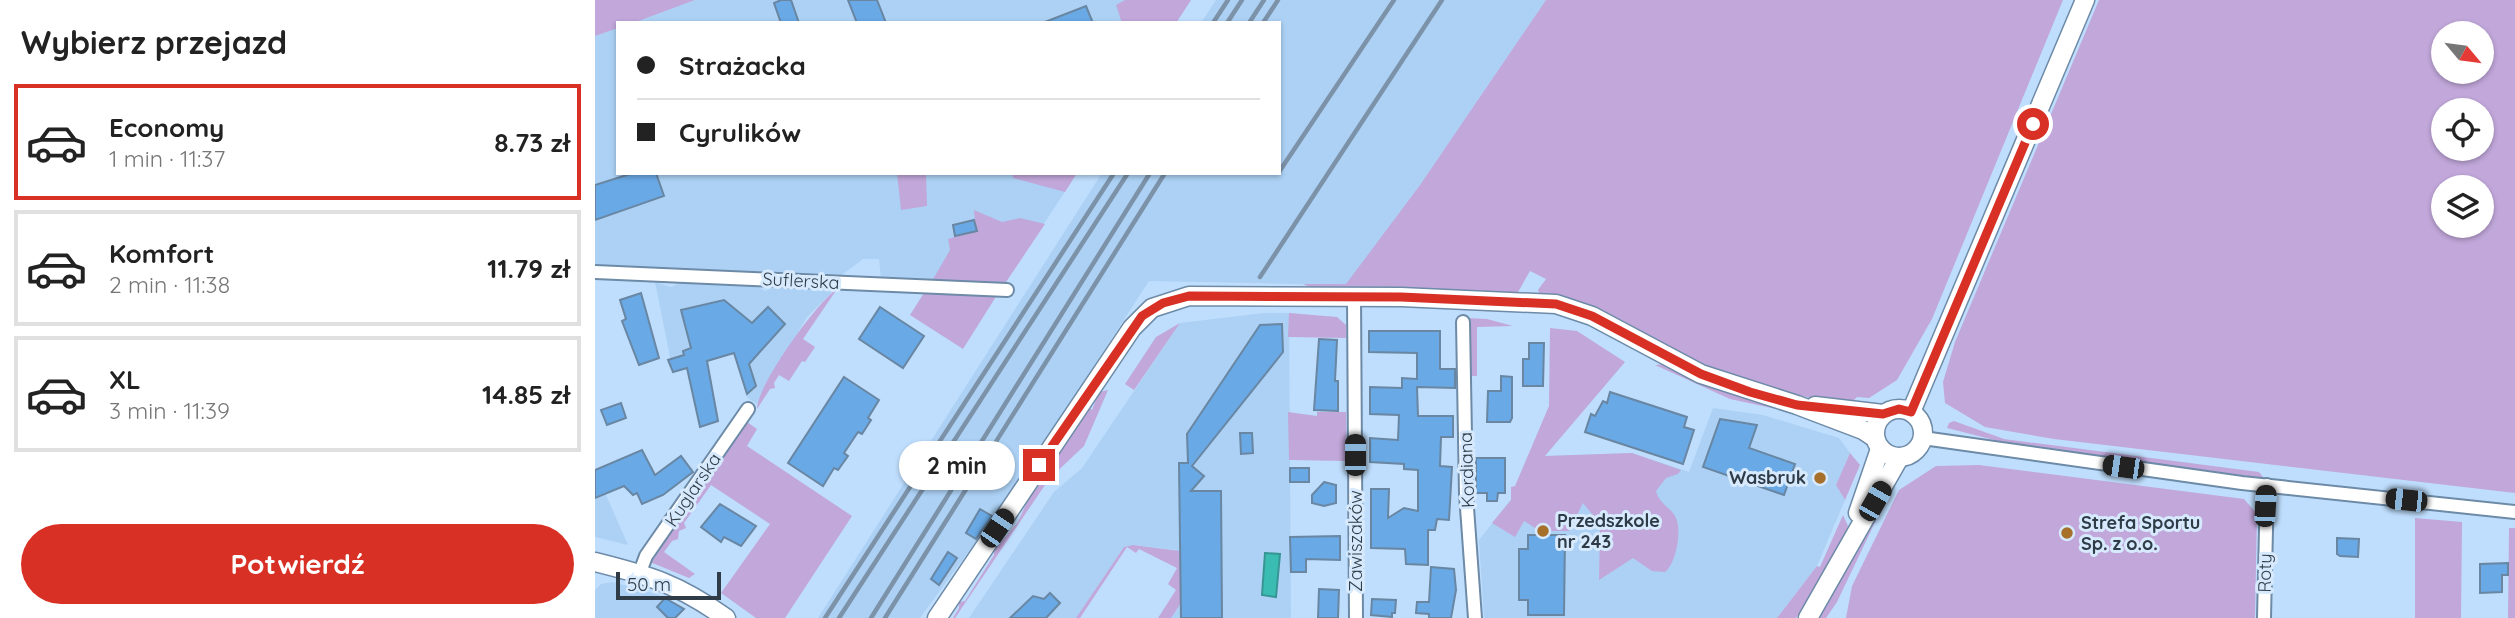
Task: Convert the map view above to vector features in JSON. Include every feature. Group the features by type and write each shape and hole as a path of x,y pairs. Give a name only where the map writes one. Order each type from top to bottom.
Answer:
{"main road":[{"path":"1911,412 2085,0"},
{"path":"937,618 1132,328 1152,308 1177,298 1228,295 1355,296 1524,301 1562,306 1592,316 1701,374 1863,430 1889,455 1899,458 1914,453 1923,438 1921,424 1911,412 1899,409 1883,414 1797,405"},
{"path":"1832,578 1872,477 1878,443 1877,423 1883,414"},
{"path":"1808,618 1899,458"},
{"path":"595,562 640,572 678,587 726,618"}],"street":[{"name":"Suflerska","path":"595,272 1007,290"},
{"name":"Zawiszaków","path":"1355,296 1356,618"},
{"name":"Kordiana","path":"1463,322 1466,494 1475,618"},
{"name":"Kuglarska","path":"640,572 646,556 748,409"},
{"path":"1923,438 2267,485 2515,512"},
{"name":"Roty","path":"2264,618 2267,485"}],"shaded area":[{"path":"595,0 695,0 638,21 616,21 616,29 595,36"},
{"path":"695,0 1191,0 1177,21 638,21"},
{"path":"1125,0 1191,0 1177,21 1121,21 1116,5"},
{"path":"1216,0 1546,0 1420,185 1346,285 1149,281 1012,492 920,618 818,618 1101,175 1281,175 1281,21 1202,21"},
{"path":"1546,0 2063,0 1932,319 1897,380 1869,398 1857,397 1850,404 1769,388 1691,362 1540,295 1538,290 1546,279 1530,271 1517,294 1311,288 1303,284 1346,284 1420,185"},
{"path":"2099,0 2515,0 2515,493 2054,439 1985,427 1945,403 1943,382 1955,342"},
{"path":"616,29 616,175 1076,175 1006,282 998,284 881,279 879,259 863,259 839,277 595,266 595,36"},
{"path":"897,175 926,175 927,206 901,210"},
{"path":"1012,175 1076,175 1065,192 1013,178"},
{"path":"974,210 1002,222 1020,218 1045,224 1006,282 932,281 950,250 948,239 976,231"},
{"path":"655,282 671,287 682,282 755,285 765,291 775,286 835,289 807,317 757,404 748,398 734,353 673,372"},
{"path":"837,289 803,339 815,347 805,362 802,361 789,381 779,375 774,383 775,388 770,389 757,409 766,383 789,346 815,311"},
{"path":"924,293 997,295 963,349 910,315"},
{"path":"1264,313 1289,313 1291,618 1171,618 1181,603 1176,550 1134,545 1124,547 1076,618 969,618 1054,492 1082,468 1180,323"},
{"path":"1289,313 1337,317 1346,325 1346,338 1288,337"},
{"path":"1467,318 1487,319 1513,326 1477,327 1477,376 1469,376"},
{"path":"1180,323 1134,390 1125,384 1156,337"},
{"path":"1550,328 1577,331 1625,362 1545,456 1632,453 1681,470 1678,474 1666,478 1656,491 1674,514 1678,524 1675,555 1665,572 1652,571 1633,558 1599,580 1600,524 1583,503 1569,531 1540,531 1524,521 1515,537 1492,523 1511,500 1511,487 1515,486 1549,406"},
{"path":"1666,364 1786,411 1730,399 1655,365"},
{"path":"1108,390 1084,446 1049,479 955,618 953,618 959,608 959,602 965,601 994,551 1018,522 1030,495 1050,474 1047,470 1088,407 1092,410 1099,392"},
{"path":"1713,408 1763,415 1839,438 1850,453 1836,485 1845,500 1817,566 1777,618 1484,618 1479,540 1545,456 1632,453 1689,472"},
{"path":"1288,412 1317,416 1317,412 1346,412 1347,461 1289,460"},
{"path":"1954,421 2004,439 2259,472 2264,478 2018,446 1947,428 1949,423"},
{"path":"747,422 757,429 747,446 852,516 785,618 756,618 721,593 770,524 711,485 684,523 686,528 679,531 678,539 672,541 664,552 695,574 689,578 650,562"},
{"path":"1850,453 1860,465 1845,500 1836,485"},
{"name":"Strefa Sportu Sp. z o.o.","path":"1979,465 2244,499 2257,514 2255,618 1846,618 1852,586 1899,490 1936,466"},
{"path":"599,479 628,545 595,537 595,480"},
{"path":"1890,491 1837,602 1826,618 1814,618"},
{"path":"1843,515 1848,526 1812,597 1796,618 1777,618 1817,566 1820,567"},
{"path":"2415,518 2462,522 2461,618 2415,618"},
{"path":"2509,528 2515,528 2515,618 2508,618"},
{"path":"1133,545 1180,551 1181,603 1171,618 1158,618 1176,590 1168,584 1177,568 1139,549 1136,553 1127,547 1080,618 1076,618 1124,547"},
{"path":"1265,553 1280,554 1276,597 1262,595"},
{"path":"612,582 656,594 684,608 675,618 595,618 595,590 601,584"}],"building":[{"path":"791,0 798,21 780,21 774,3"},
{"path":"848,0 877,0 885,21 856,21"},
{"path":"1086,6 1092,21 1048,21"},
{"path":"627,175 657,175 664,196 595,220 595,185"},
{"path":"974,220 977,231 955,236 953,225"},
{"path":"641,293 659,358 639,365 622,321 626,319 620,300"},
{"path":"724,300 752,323 768,307 785,324 749,364 756,386 747,394 734,353 707,361 718,421 700,427 687,368 673,372 668,360 684,355 683,351 691,348 681,310"},
{"path":"880,307 924,336 903,368 859,339"},
{"path":"1282,324 1283,352 1192,466 1204,476 1191,491 1221,491 1222,618 1181,618 1179,463 1188,463 1187,434 1260,325"},
{"path":"1369,331 1440,331 1440,369 1455,369 1455,388 1417,387 1418,416 1453,416 1453,437 1441,437 1440,466 1452,467 1449,520 1437,519 1435,530 1428,530 1428,565 1406,564 1405,549 1371,548 1371,489 1389,489 1388,518 1404,508 1418,511 1418,470 1404,469 1404,464 1370,462 1370,438 1398,440 1399,415 1370,414 1370,387 1402,388 1402,378 1417,379 1417,353 1369,352"},
{"path":"1319,339 1337,340 1335,381 1338,381 1338,411 1314,410"},
{"path":"1529,343 1544,343 1543,386 1523,386 1523,359 1529,359"},
{"path":"1501,376 1512,377 1512,418 1510,422 1487,422 1488,391 1501,391"},
{"path":"844,377 879,400 862,434 858,432 844,453 848,456 838,470 834,468 823,486 788,463"},
{"path":"1610,392 1687,417 1684,427 1694,430 1683,464 1585,432 1591,414 1595,416 1603,401 1607,403"},
{"path":"621,403 626,418 607,425 601,410"},
{"path":"1720,419 1757,425 1749,448 1795,464 1784,495 1703,467"},
{"path":"1240,433 1252,433 1253,453 1241,454"},
{"path":"642,450 655,475 681,456 693,472 663,495 642,504 637,493 633,495 624,486 595,498 595,470"},
{"path":"1476,458 1505,458 1505,493 1498,493 1497,501 1487,501 1487,493 1476,493"},
{"path":"1290,468 1309,468 1309,482 1290,482"},
{"path":"1324,482 1336,485 1336,503 1324,506 1312,503 1312,495"},
{"path":"720,504 756,526 741,546 724,537 721,542 701,527"},
{"path":"980,509 992,516 976,539 966,533"},
{"path":"1528,535 1565,535 1564,615 1528,615 1528,600 1519,600 1519,549 1528,549"},
{"path":"1340,536 1340,560 1306,559 1306,572 1291,572 1290,537"},
{"path":"2337,538 2359,539 2358,557 2337,554"},
{"path":"948,552 957,558 939,585 931,579"},
{"path":"2508,563 2508,575 2502,575 2502,592 2480,593 2480,564"},
{"path":"1431,567 1454,569 1456,590 1451,618 1429,618 1429,614 1416,613 1417,602 1429,602"},
{"path":"1319,589 1339,590 1338,618 1318,618"},
{"path":"1050,593 1060,603 1046,618 1010,618 1033,596 1044,599"},
{"path":"665,598 684,609 675,618 668,618 657,607"},
{"path":"1372,599 1396,600 1395,613 1392,613 1392,617 1371,615"}],"railway":[{"path":"1214,21 1228,0"},
{"path":"1228,21 1242,0"},
{"path":"1250,21 1264,0"},
{"path":"1264,21 1278,0"},
{"path":"1281,169 1394,0"},
{"path":"1260,277 1442,0"},
{"path":"825,618 1113,175"},
{"path":"839,618 1127,175"},
{"path":"871,618 1149,175"},
{"path":"885,618 1164,175"}],"place":[{"name":"Wasbruk","path":"1820,478"},
{"name":"Przedszkole nr 243","path":"1543,531"},
{"name":"Strefa Sportu Sp. z o.o.","path":"2067,533"}],"route":[{"path":"1039,465 1142,316 1163,303 1189,296 1401,297 1556,304 1592,316 1682,365 1750,392 1797,405 1883,414 1894,409 1911,412 2033,124"}]}
